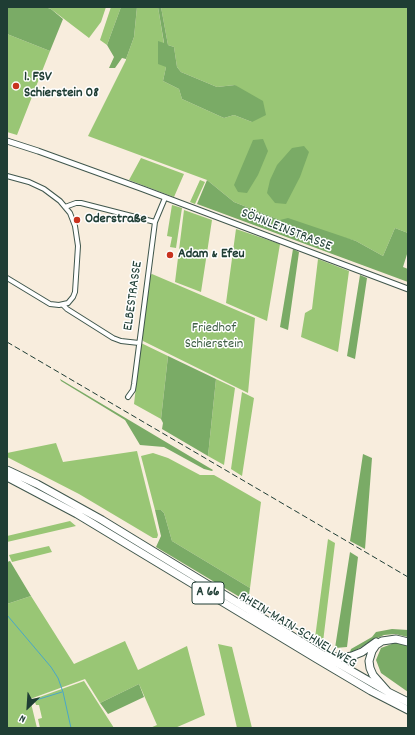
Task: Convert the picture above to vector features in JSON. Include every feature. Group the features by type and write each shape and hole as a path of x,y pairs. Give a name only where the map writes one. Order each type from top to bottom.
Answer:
{"highway":[{"name":"RHEIN-MAIN-SCHNELLWEG","path":"7,470 37,484 91,514 320,654 388,692"},
{"name":"RHEIN-MAIN-SCHNELLWEG","path":"7,477 77,514 317,660 408,710"},
{"path":"320,654 336,657 348,657 359,654 378,640 385,638 396,637 408,641"},
{"path":"388,692 371,672 369,665 370,654 376,645 386,640 396,639 408,641"},
{"name":"A 66","path":"388,692 408,702"}],"street":[{"name":"SÖHNLEINSTRASSE","path":"7,141 155,194 408,290"},
{"path":"7,176 29,182 44,189 65,207 75,226 78,246 75,292 70,301 63,305 50,304 7,278"},
{"name":"ELBESTRASSE","path":"128,397 132,393 134,384 155,222 165,198"},
{"path":"65,207 80,203 155,222"},
{"path":"63,305 112,338 121,341 139,343"}],"green space":[{"path":"7,7 45,7 51,9 63,19 50,51 7,34"},
{"path":"45,7 106,7 101,22 89,38 51,9"},
{"path":"111,7 121,7 107,45 100,40"},
{"path":"121,7 137,7 134,37 126,59 122,58 115,68 109,68 114,57 107,45"},
{"path":"137,7 158,7 164,44 159,42 166,67 163,81 179,89 182,99 224,118 234,115 252,122 235,85 217,87 181,72 177,67 174,47 168,45 161,7 408,7 408,233 395,228 383,256 356,241 280,220 234,202 207,180 88,136 126,60 134,37"},
{"path":"158,7 161,7 168,45 174,47 177,67 181,72 217,87 235,85 263,101 266,115 252,122 234,115 224,118 182,99 179,89 163,81 166,67 158,64 158,41 164,43"},
{"path":"7,34 50,51 17,135 7,132"},
{"path":"263,139 268,151 258,175 247,193 238,192 234,185 253,140"},
{"path":"304,146 309,152 300,177 286,204 275,203 267,193 270,180 277,165 292,148"},
{"path":"141,158 184,174 174,197 129,180"},
{"path":"200,180 205,182 195,204 190,202"},
{"path":"207,180 234,202 280,220 288,218 356,241 383,256 395,228 408,233 408,251 403,267 408,269 408,282 197,204"},
{"path":"172,205 182,208 176,248 170,247 172,237 167,236"},
{"path":"184,210 212,220 201,292 175,282"},
{"path":"236,229 280,244 267,321 226,303"},
{"path":"293,249 299,252 288,330 280,327"},
{"path":"318,259 349,271 338,352 301,337 305,313 312,309"},
{"name":"Friedhof Schierstein","path":"152,274 255,318 248,393 143,341 142,338 150,275"},
{"path":"360,275 367,278 355,359 347,356"},
{"path":"141,343 168,356 161,419 134,404"},
{"path":"168,356 216,379 208,456 162,429 163,423 161,419"},
{"path":"60,379 213,470 204,469 164,447 140,445 125,420"},
{"path":"216,379 235,388 224,465 208,456"},
{"path":"242,392 254,398 242,476 231,469"},
{"path":"56,443 63,462 137,451 158,535 157,538 153,538 79,494 7,457 7,453"},
{"path":"153,453 168,458 200,475 214,475 261,502 250,588 172,541 164,513 161,510 155,510 141,456"},
{"path":"363,454 372,458 365,549 350,541"},
{"path":"155,510 161,510 164,513 172,541 250,588 248,602 156,547 161,536"},
{"path":"70,521 76,526 7,542 7,536"},
{"path":"328,539 335,543 323,642 315,638"},
{"path":"49,546 52,552 12,562 9,555"},
{"path":"350,552 358,557 347,647 335,648"},
{"path":"10,561 31,596 7,604 7,562"},
{"path":"31,596 74,664 125,641 138,670 187,646 205,715 175,728 150,728 157,725 139,684 100,703 85,679 30,699 37,728 7,728 7,604"},
{"path":"392,629 408,630 408,637 395,634 384,635 353,652 350,652 351,649 372,637 376,632"},
{"path":"397,642 408,646 408,692 381,673 376,660 381,648"},
{"path":"218,644 232,647 252,728 237,728"},
{"path":"84,681 114,728 40,728 38,719 42,718 39,705 36,705 34,699"},
{"path":"139,684 144,697 108,714 100,703"}],"waterway":[{"path":"7,615 51,667 58,678 63,692 71,728"},
{"path":"36,700 62,692"}],"railway":[{"path":"7,342 408,577"}],"place":[{"name":"1. FSV Schierstein 08","path":"16,86"},
{"name":"Oderstraße","path":"77,220"},
{"name":"Adam & Efeu","path":"170,255"}]}
